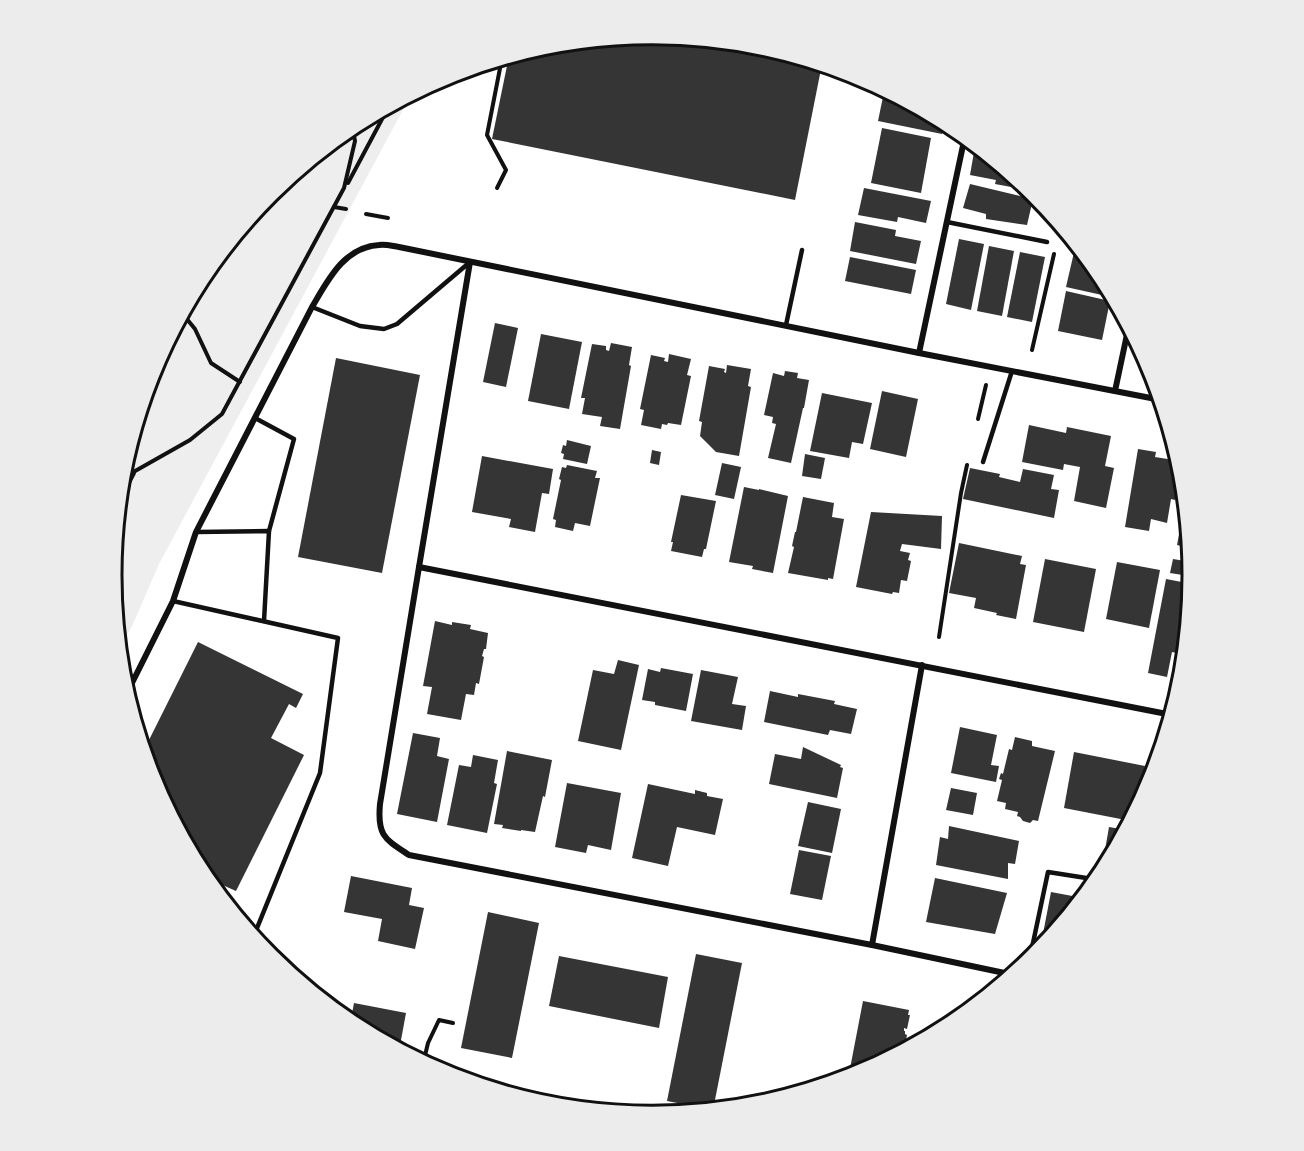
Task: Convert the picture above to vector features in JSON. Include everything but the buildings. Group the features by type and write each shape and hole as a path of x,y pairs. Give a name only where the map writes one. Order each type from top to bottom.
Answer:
{"street":[{"path":"919,353 963,146"},
{"path":"133,682 173,602 196,532 312,308 342,261 359,250 378,245 399,246 919,353 1152,398"},
{"path":"470,262 418,567 378,822 386,840 409,855 1003,973"},
{"path":"1115,391 1126,338"},
{"path":"418,567 1164,713"},
{"path":"872,945 922,665"}],"lane":[{"path":"947,222 1047,242"},
{"path":"786,325 802,250"},
{"path":"312,308 360,326 384,329 397,324 470,262"},
{"path":"983,462 1012,371"},
{"path":"255,418 294,439 269,531 264,621"},
{"path":"196,532 269,531"},
{"path":"173,602 338,638 320,773 257,929"},
{"path":"1033,945 1048,872 1087,878"}],"path":[{"path":"497,188 506,170 487,135 500,67"},
{"path":"132,473 190,440 222,414 382,119"},
{"path":"344,189 355,141 354,136"},
{"path":"334,207 346,209"},
{"path":"366,214 388,218"},
{"path":"1032,350 1055,247"},
{"path":"188,320 195,329 212,363 240,382"},
{"path":"976,428 986,385"},
{"path":"939,637 968,460"},
{"path":"131,479 135,471"},
{"path":"425,1055 439,1020 453,1023"}],"shaded area":[{"path":"405,107 159,564 125,638 122,576 126,506 140,438 150,405 176,341 211,281 231,253 277,200 302,177 357,134"}]}
